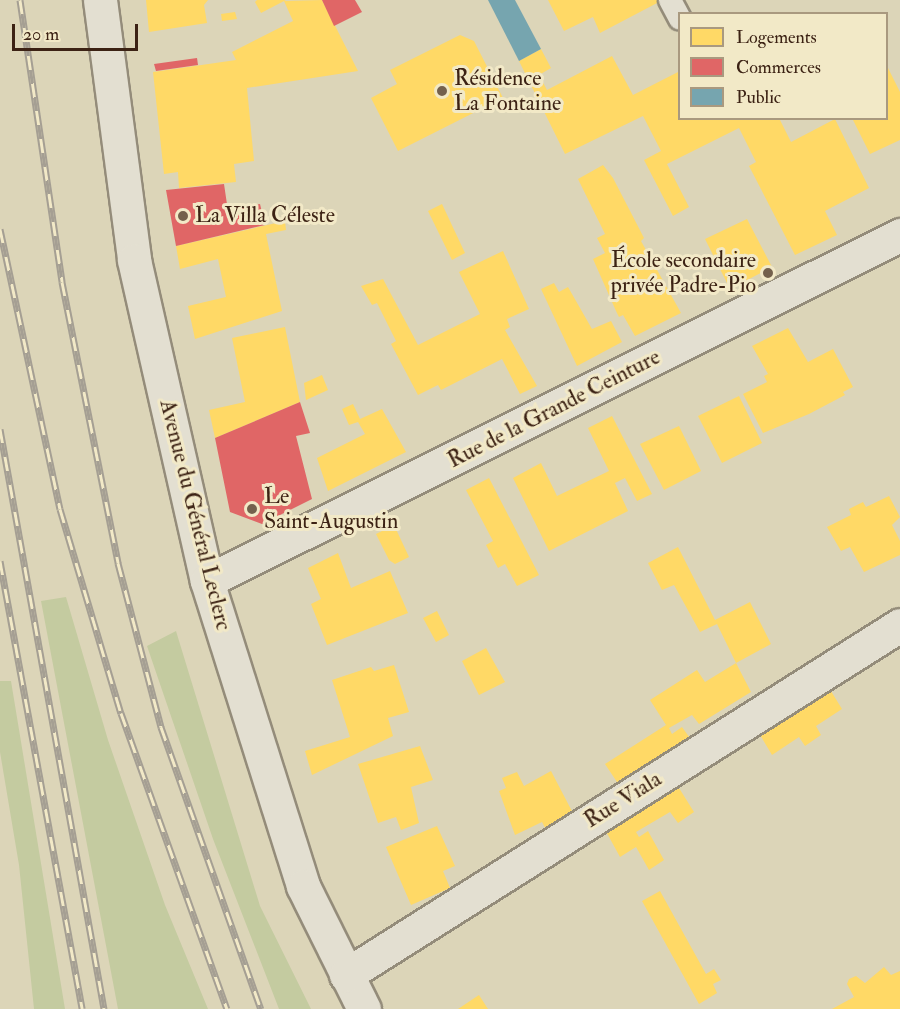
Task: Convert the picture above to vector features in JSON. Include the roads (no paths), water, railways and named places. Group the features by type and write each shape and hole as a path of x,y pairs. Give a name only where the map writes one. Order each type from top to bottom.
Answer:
{"street":[{"name":"Avenue du Général Leclerc","path":"100,0 134,260 207,581 303,886 363,1009"},
{"name":"Rue de la Grande Ceinture","path":"207,581 900,235"},
{"name":"Rue Viala","path":"346,975 900,625"}],"lane":[{"path":"670,0 678,15"}],"railway":[{"path":"20,0 62,282 118,563 161,727 261,1009"},
{"path":"0,229 60,509 121,713 227,1009"},
{"path":"0,429 104,1009"},
{"path":"0,561 82,1009"}],"place":[{"name":"Résidence La Fontaine","path":"442,91"},
{"name":"La Villa Céleste","path":"183,216"},
{"name":"École secondaire privée Padre-Pio","path":"768,273"},
{"name":"Le Saint-Augustin","path":"252,509"}]}
